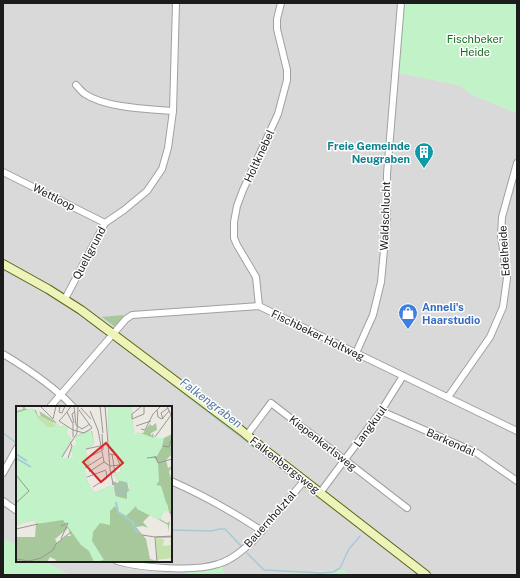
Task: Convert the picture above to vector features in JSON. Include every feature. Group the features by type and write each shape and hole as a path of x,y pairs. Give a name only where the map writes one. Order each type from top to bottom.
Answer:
{"street":[{"name":"Quellgrund","path":"65,299 105,223 147,192 162,169 168,148 174,111 176,3"},
{"name":"Holtknebel","path":"259,306 256,277 237,245 234,232 234,222 237,206 243,190 278,114 287,80 288,70 277,29 277,19 281,3"},
{"name":"Waldschlucht","path":"356,353 373,315 381,282 387,218 387,174 401,3"},
{"path":"76,85 84,94 100,101 129,107 174,111"},
{"name":"Edelheide","path":"448,397 490,337 503,307 507,278 501,236 502,217 517,163"},
{"name":"Wettloop","path":"3,172 105,223"},
{"name":"Falkenbergsweg","path":"3,264 65,299 83,311 247,435 426,575"},
{"name":"Fischbeker Holtweg","path":"113,334 126,319 132,315 259,306 517,430"},
{"path":"51,406 113,334"},
{"path":"3,354 62,394 72,406"},
{"name":"Langkuul","path":"320,493 381,411 403,376"},
{"name":"Kiepenkerlsweg","path":"247,435 271,403 407,508"},
{"name":"Barkendal","path":"381,411 477,453 517,481"},
{"path":"3,473 16,450"},
{"path":"172,481 189,488 227,508 262,532"},
{"name":"Bauernholztal","path":"122,562 148,567 180,568 218,565 240,552 262,532 304,481"},
{"path":"3,501 16,510"}],"shaded area":[{"path":"3,3 404,3 398,73 459,85 472,95 517,113 517,575 348,575 343,570 264,575 224,575 222,567 186,571 186,575 69,575 46,562 172,562 172,406 16,406 16,545 3,538"}],"green space":[{"name":"Fischbeker Heide","path":"404,3 517,3 517,113 472,95 459,85 398,73"},
{"path":"123,315 125,317 115,327 102,317"},
{"path":"3,538 16,545 16,562 46,562 69,575 3,575"},
{"path":"223,567 223,575 186,575 186,570"},
{"path":"343,570 348,575 264,575 269,574"}],"waterway":[{"name":"Falkengraben","path":"3,269 49,294"},
{"name":"Falkengraben","path":"87,320 101,331"},
{"name":"Falkengraben","path":"118,343 293,477"},
{"path":"3,433 15,442"},
{"name":"Falkengraben","path":"308,488 355,525"},
{"path":"172,530 211,531 225,529 241,546"},
{"path":"247,553 264,570 321,573 333,572 340,568 349,549 360,536"}],"place":[{"name":"Freie Gemeinde Neugraben","path":"424,169"},
{"name":"Anneli's Haarstudio","path":"408,330"}]}
